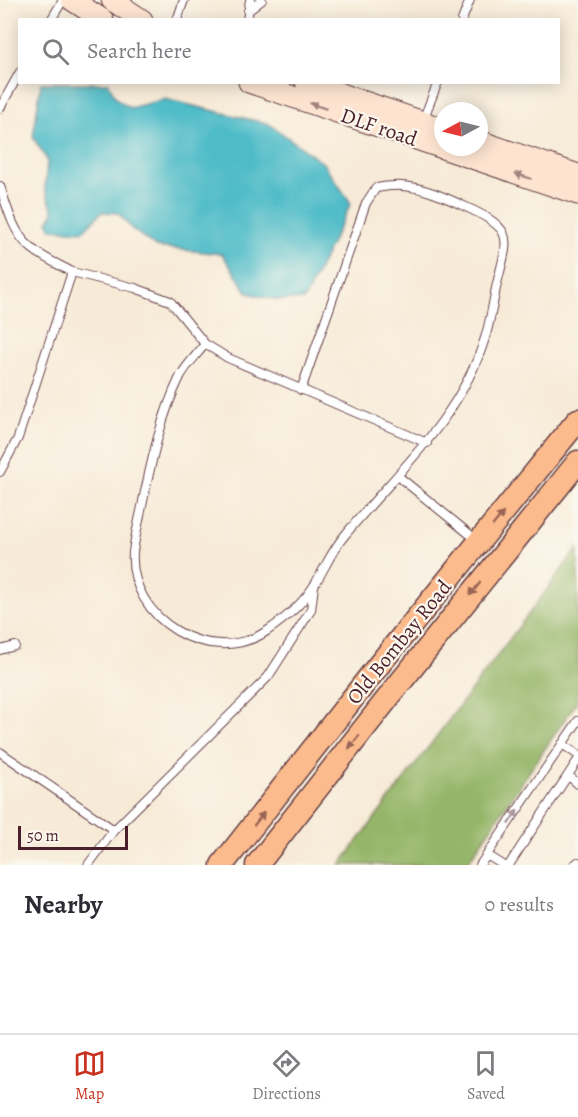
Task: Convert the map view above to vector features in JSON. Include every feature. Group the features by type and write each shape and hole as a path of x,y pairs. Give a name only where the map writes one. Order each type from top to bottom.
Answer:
{"main road":[{"path":"72,0 101,18"},
{"name":"DLF road","path":"255,84 578,194"},
{"path":"312,84 434,126"},
{"path":"488,144 578,175"},
{"name":"Old Bombay Road","path":"222,865 578,420"},
{"name":"Old Bombay Road","path":"257,865 578,462"}],"lane":[{"path":"52,18 63,0"},
{"path":"178,18 184,0"},
{"path":"248,15 250,0"},
{"path":"248,15 262,0"},
{"path":"463,18 470,0"},
{"path":"0,108 18,75"},
{"path":"422,122 437,84"},
{"path":"0,186 9,215 27,245 46,258 72,272 135,288 170,301 205,344 245,367 427,442"},
{"path":"205,344 181,375 163,421 134,543 132,566 141,596 157,617 187,636 205,644 232,645 264,633 285,617 314,586 344,536 427,442 457,399 485,338 507,244 500,227 485,216 443,197 403,186 376,188 366,203 301,390"},
{"path":"0,471 18,438 72,272"},
{"path":"398,476 479,542"},
{"path":"88,865 114,830 268,677 310,610 314,586"},
{"path":"0,650 15,646"},
{"path":"480,865 578,721"},
{"path":"562,744 578,755"},
{"path":"0,752 114,830"},
{"path":"509,865 578,760"},
{"path":"568,775 578,784"},
{"path":"487,855 503,865"},
{"path":"574,865 578,862"}],"green space":[{"path":"578,548 578,700 466,865 340,865"}],"water":[{"path":"41,84 109,84 116,98 130,108 165,99 269,124 323,163 351,203 304,300 277,300 248,293 222,254 156,247 132,229 118,213 102,212 83,231 52,229 48,221 54,213 45,189 47,160 33,137"}]}
